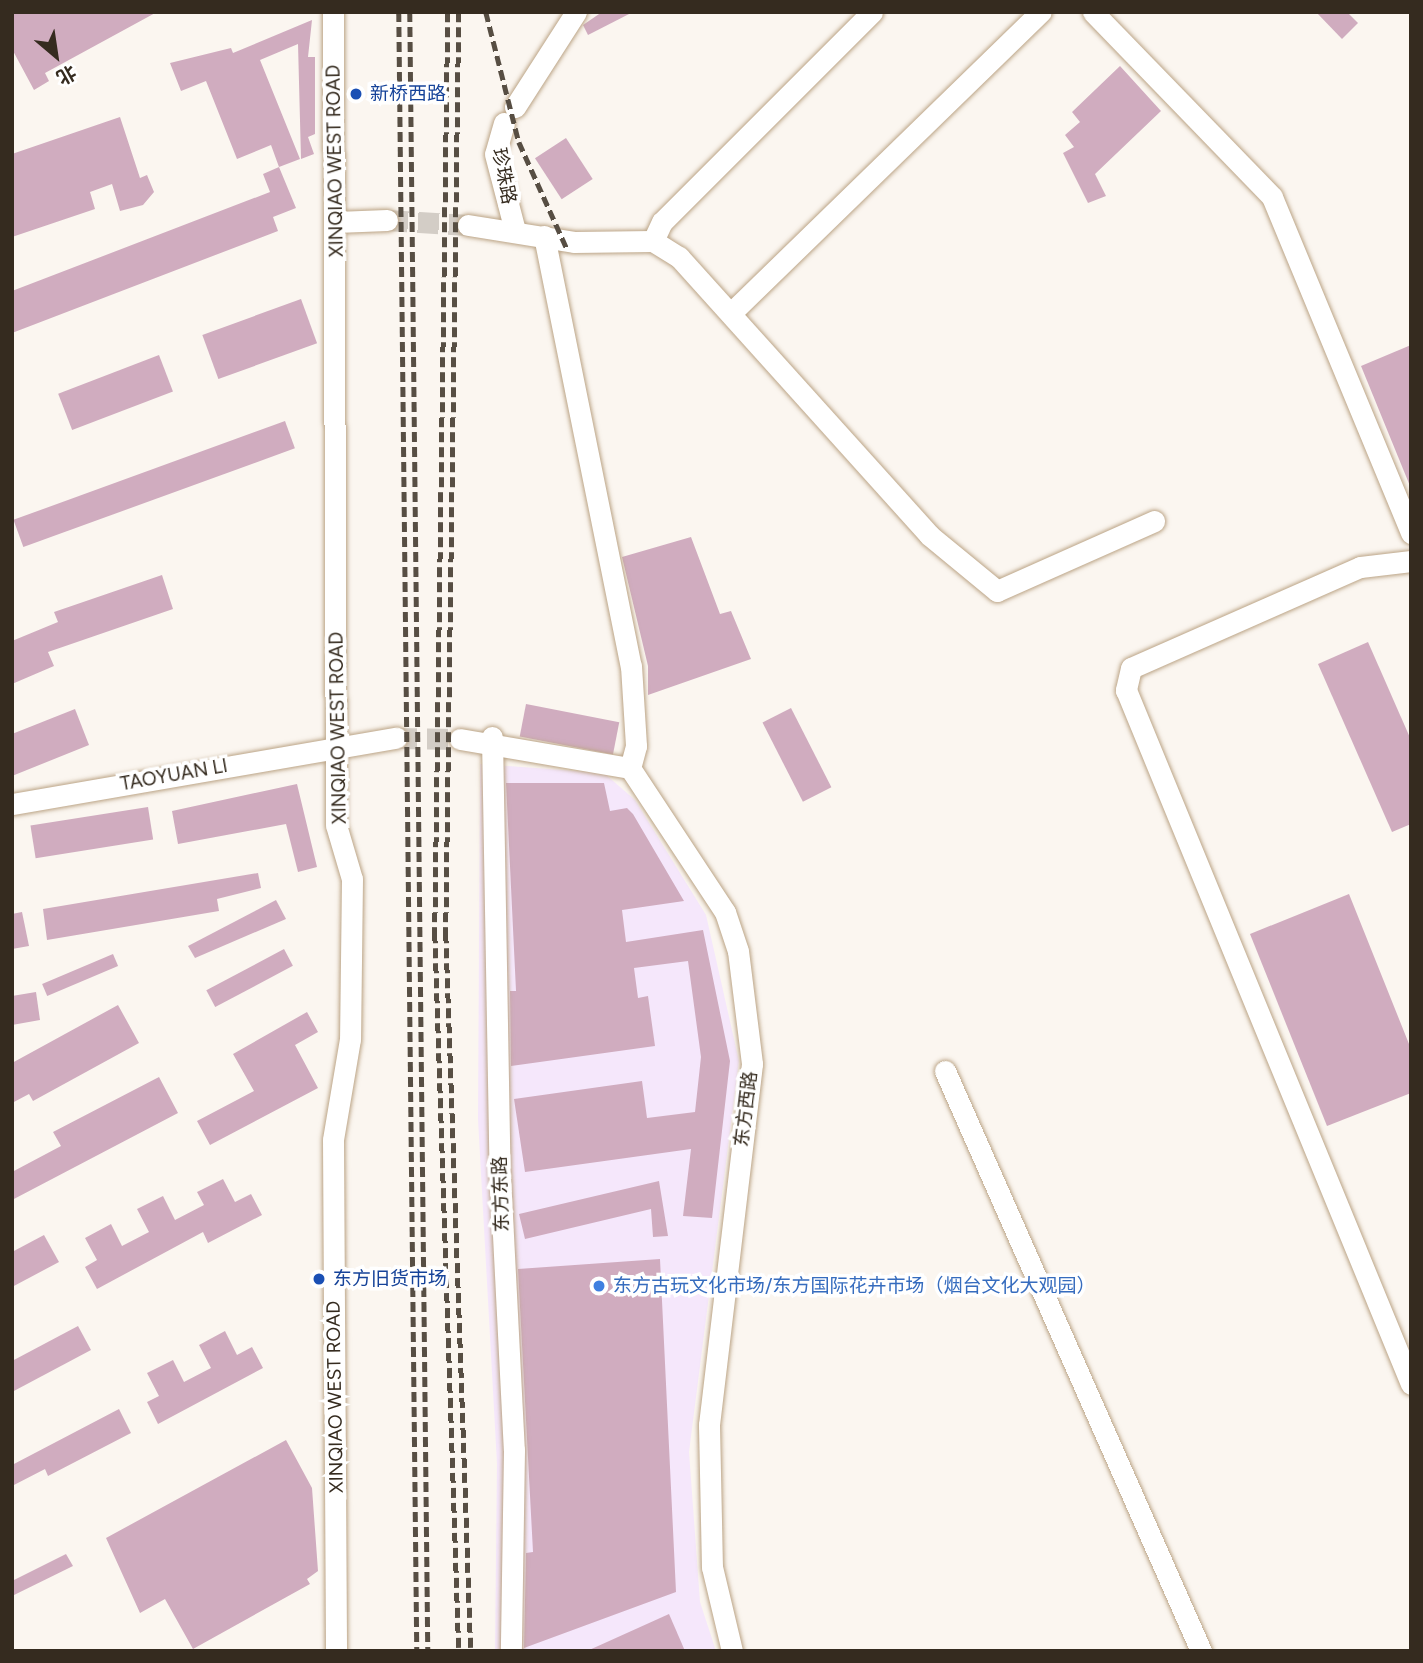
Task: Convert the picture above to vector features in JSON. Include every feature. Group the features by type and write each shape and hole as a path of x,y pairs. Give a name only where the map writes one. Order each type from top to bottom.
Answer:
{"street":[{"name":"XINQIAO WEST ROAD","path":"332,12 337,222 336,825 352,879 350,1039 333,1140 336,1651"},
{"name":"珍珠路","path":"515,231 495,154 510,115 576,12"},
{"path":"653,241 662,222 872,12"},
{"path":"731,313 1016,31 1041,12"},
{"path":"1093,12 1272,197 1411,533"},
{"path":"337,222 387,220"},
{"path":"468,225 544,236 653,241 679,257 929,536 997,591 1154,521"},
{"path":"460,739 492,741 630,768 636,746 631,666 544,236"},
{"path":"1411,561 1360,566 1130,668 1126,690 1411,1384"},
{"path":"336,747 396,738"},
{"name":"东方东路","path":"492,741 500,1176 514,1450 512,1651"},
{"name":"TAOYUAN LI","path":"12,804 336,747"},
{"name":"东方西路","path":"630,768 725,912 749,1009 752,1064 709,1425 712,1567 732,1651"},
{"path":"945,1071 1201,1651"}],"shaded area":[{"name":"东方古玩文化市场/东方国际花卉市场（烟台文化大观园）","path":"480,764 604,773 635,800 706,915 739,1061 689,1452 700,1602 716,1651 495,1651 497,1464 478,1119"}],"building":[{"path":"12,12 157,12 45,73 49,81 34,90 12,49"},
{"path":"602,12 633,12 588,35 583,25"},
{"path":"1316,12 1347,12 1358,23 1342,39"},
{"path":"312,20 308,57 315,57 315,134 308,137 314,154 301,159 298,44 260,60 300,159 279,167 271,145 237,159 206,81 181,91 170,63 231,48 233,53"},
{"path":"1120,66 1161,111 1095,174 1106,196 1088,203 1063,153 1074,147 1065,135 1080,122 1072,112"},
{"path":"120,117 140,178 147,175 154,192 143,205 120,211 112,184 90,192 95,209 12,237 12,154"},
{"path":"566,138 593,179 562,199 535,158"},
{"path":"279,167 296,208 273,217 278,231 12,333 12,291 270,192 263,174"},
{"path":"301,299 317,343 218,379 202,335"},
{"path":"1411,345 1411,486 1410,486 1361,366"},
{"path":"159,355 173,391 72,430 58,394"},
{"path":"285,421 295,448 23,547 13,520"},
{"path":"691,537 720,614 731,611 751,659 648,695 648,666 622,557"},
{"path":"162,575 173,609 48,652 54,666 12,684 12,641 58,622 54,612"},
{"path":"1368,642 1411,740 1411,824 1392,832 1318,664"},
{"path":"526,704 619,722 613,755 520,736"},
{"path":"791,708 831,787 803,802 762,723"},
{"path":"75,709 89,745 12,776 12,734"},
{"path":"506,783 604,783 610,811 627,808 633,814 684,901 622,910 626,942 703,930 730,1061 712,1218 683,1216 691,1149 525,1172 514,1099 642,1081 647,1118 695,1112 701,1057 688,961 634,968 638,998 648,996 655,1046 511,1066 510,991 516,991"},
{"path":"297,784 317,867 298,872 286,824 178,844 172,811"},
{"path":"148,807 153,840 36,858 30,826"},
{"path":"258,873 261,888 217,899 219,911 47,940 43,909"},
{"path":"1349,894 1411,1049 1411,1093 1327,1126 1250,934"},
{"path":"276,900 286,919 195,958 188,946"},
{"path":"22,912 29,946 12,949 12,914"},
{"path":"284,949 293,966 215,1007 206,990"},
{"path":"113,954 118,966 47,996 42,984"},
{"path":"36,992 40,1020 12,1025 12,996"},
{"path":"118,1005 139,1043 33,1101 29,1094 12,1103 12,1063"},
{"path":"307,1012 318,1032 295,1045 318,1088 210,1145 197,1121 254,1091 233,1054"},
{"path":"159,1077 178,1113 12,1200 12,1172 61,1146 53,1132"},
{"path":"223,1179 235,1202 251,1194 262,1215 208,1243 203,1232 97,1289 85,1267 97,1260 85,1238 111,1224 122,1246 149,1232 137,1209 163,1196 175,1220 204,1205 197,1192"},
{"path":"659,1181 668,1236 653,1237 651,1209 525,1239 519,1214"},
{"path":"44,1235 59,1262 12,1287 12,1252"},
{"path":"660,1259 676,1592 524,1648 526,1553 533,1552 518,1269"},
{"path":"78,1326 91,1350 12,1392 12,1361"},
{"path":"225,1331 237,1355 252,1347 263,1368 158,1424 147,1402 159,1396 147,1373 173,1360 184,1382 211,1368 199,1345"},
{"path":"119,1409 131,1433 48,1476 45,1469 12,1486 12,1465"},
{"path":"286,1440 312,1488 318,1571 307,1579 310,1584 193,1649 165,1599 140,1613 106,1538"},
{"path":"66,1554 73,1566 12,1596 12,1581"},
{"path":"669,1614 685,1651 587,1651"}],"tunnel":[{"path":"387,220 468,225"},
{"path":"396,738 460,739"}],"railway":[{"path":"399,12 417,1651"},
{"path":"410,12 428,1651"},
{"path":"448,12 435,933 459,1651"},
{"path":"459,12 446,933 471,1651"},
{"path":"486,12 519,142 567,249"}],"place":[{"name":"新桥西路","path":"356,94"},
{"name":"东方旧货市场","path":"319,1279"},
{"name":"东方古玩文化市场/东方国际花卉市场（烟台文化大观园）","path":"599,1286"}]}
